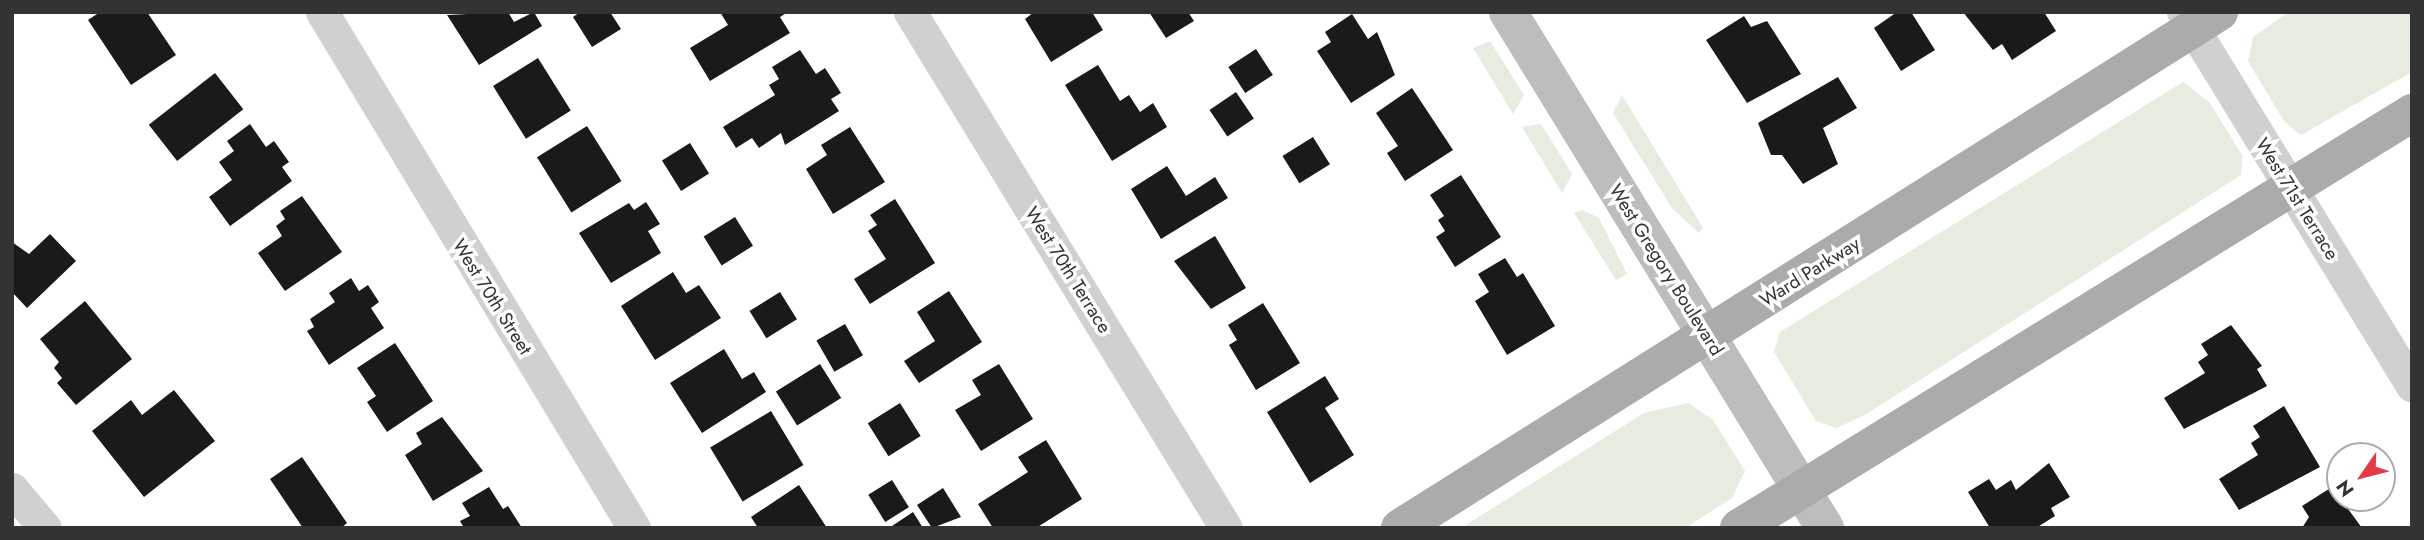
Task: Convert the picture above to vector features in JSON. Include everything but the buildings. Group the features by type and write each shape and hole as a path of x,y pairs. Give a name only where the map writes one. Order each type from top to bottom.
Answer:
{"main road":[{"name":"West Gregory Boulevard","path":"1508,12 1825,528"},
{"name":"Ward Parkway","path":"1400,528 1707,337 2198,18"},
{"path":"1739,528 2412,113"}],"street":[{"name":"West 70th Street","path":"296,12 349,66"},
{"name":"West 70th Street","path":"322,12 349,66 634,528"},
{"name":"West 70th Terrace","path":"909,12 1226,528"},
{"name":"West 71st Terrace","path":"2198,18 2291,188 2412,385"},
{"path":"12,489 45,528"}],"shaded area":[{"path":"2289,12 2412,12 2412,72 2301,135 2284,121 2248,61 2253,37"},
{"path":"1490,41 1524,95 1513,114 1473,48"},
{"path":"2183,82 2209,102 2242,155 2241,175 1865,415 1836,428 1816,421 1774,352 1780,332"},
{"path":"1622,95 1703,228 1699,233 1672,208 1613,113"},
{"path":"1541,124 1572,174 1562,193 1522,127"},
{"path":"1583,210 1599,218 1627,274 1616,280 1574,213"},
{"path":"1688,403 1713,420 1745,471 1732,498 1685,528 1461,528 1644,413"}]}
